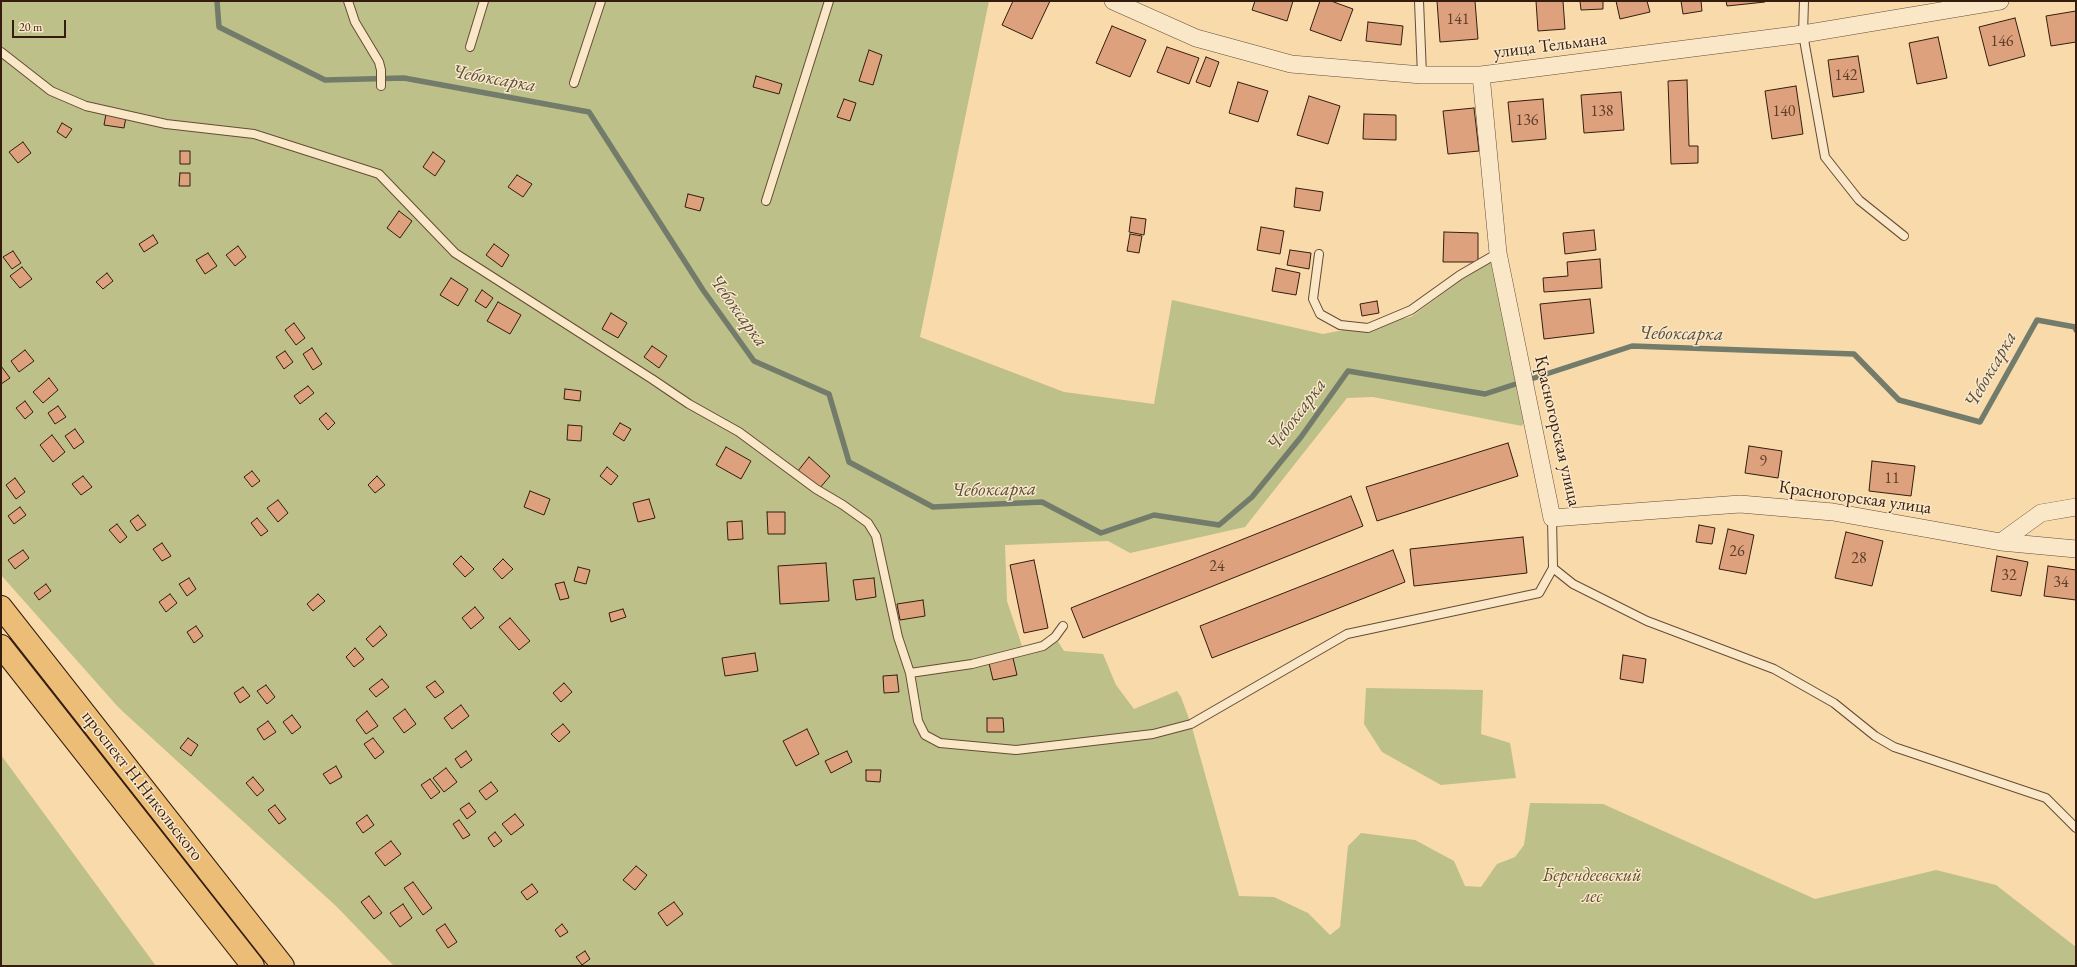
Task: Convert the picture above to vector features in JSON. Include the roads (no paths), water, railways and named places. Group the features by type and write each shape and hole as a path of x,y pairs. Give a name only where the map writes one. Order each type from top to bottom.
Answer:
{"main road":[{"name":"проспект Н.Никольского","path":"1,607 283,966"},
{"name":"проспект Н.Никольского","path":"1,646 253,966"}],"street":[{"name":"улица Тельмана","path":"1113,1 1196,38 1291,64 1422,75 1481,75 1803,34 2000,1"},
{"name":"Красногорская улица","path":"1481,75 1498,253 1552,518 1740,504 1833,512 2001,542 2076,549"},
{"path":"2001,542 2041,513 2076,507"}],"lane":[{"path":"348,1 355,22 381,70 381,86"},
{"path":"470,47 484,1"},
{"path":"574,83 601,1"},
{"path":"766,201 829,1"},
{"path":"1419,1 1422,75"},
{"path":"1804,1 1803,34 1825,157 1859,200 1904,236"},
{"path":"1,52 51,91 86,106 166,124 254,134 379,174 454,253 689,404 739,432 816,489 843,505 868,523 876,536 898,637 910,673 918,721 925,735 940,743 1016,750 1153,734 1191,724 1347,634 1539,594 1553,568 1552,518"},
{"path":"1319,254 1313,299 1320,314 1340,325 1368,328 1411,310 1460,275 1498,253"},
{"path":"1553,568 1573,584 1647,621 1774,668 1834,703 1875,736 1894,747 2046,798 2076,828"},
{"path":"910,673 972,664 1043,646 1055,637 1063,626"}],"waterway":[{"name":"Чебоксарка","path":"217,1 219,27 325,80 404,78 589,112 703,290 754,361 829,394 849,462 933,507 1042,502 1101,533 1154,515 1219,525 1252,497 1301,437 1348,371 1485,394 1632,346 1854,354 1899,400 1980,422 2037,320 2075,327 2076,330"}],"park label":[{"name":"Берендеевский лес","path":"1592,886"}]}
